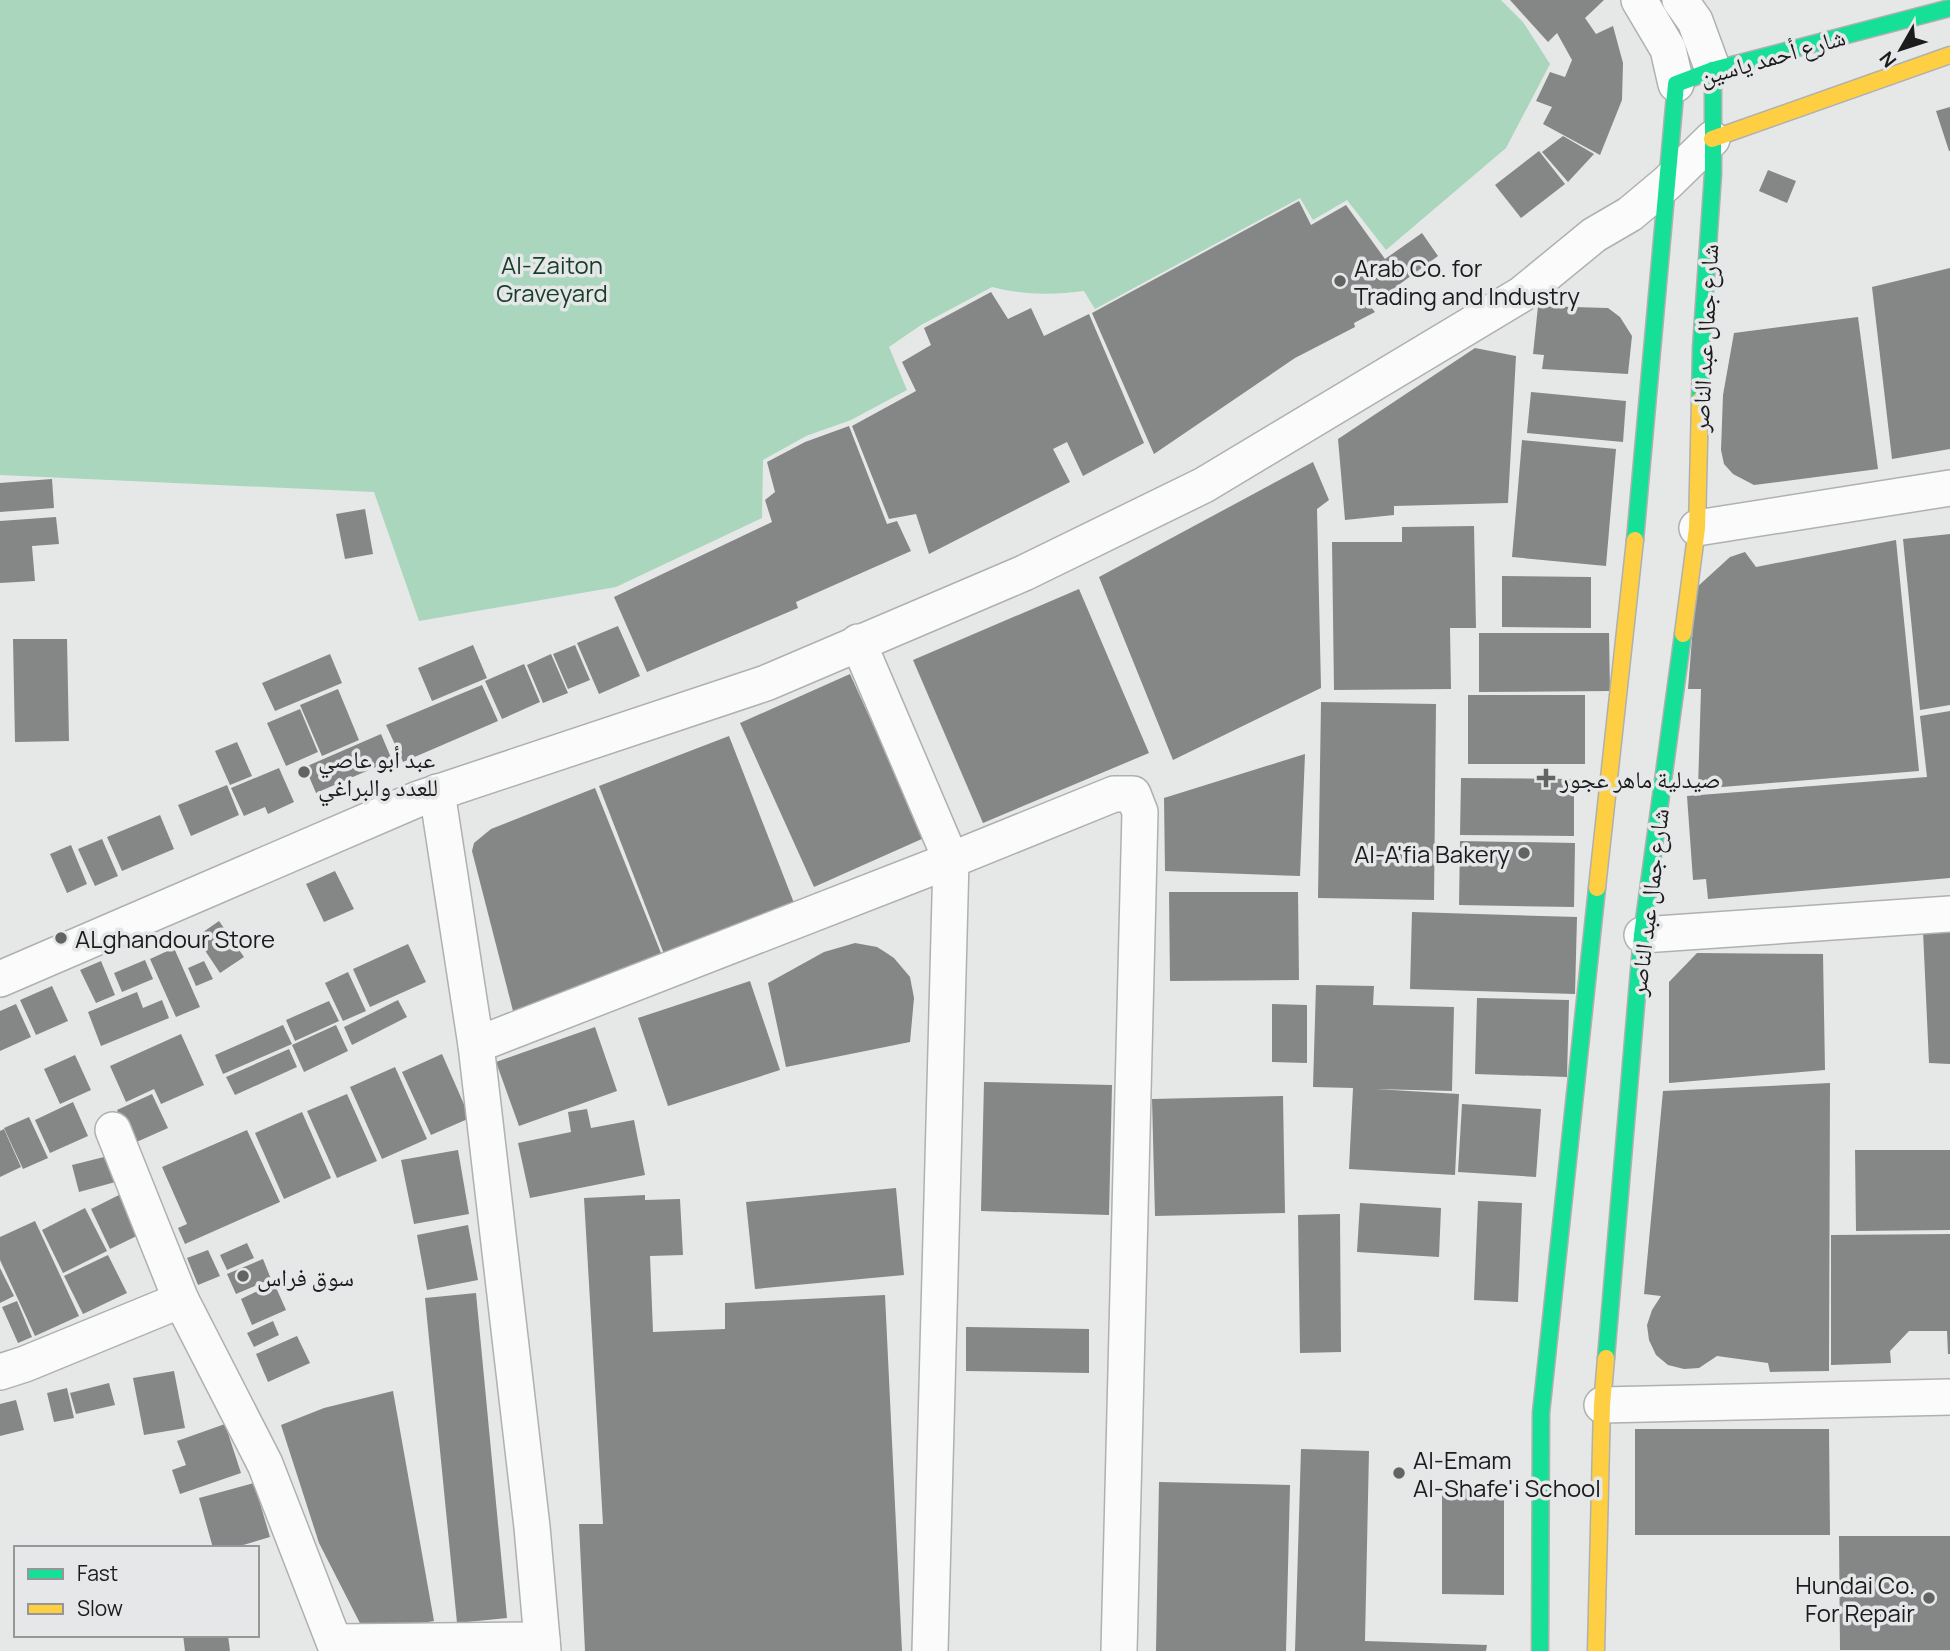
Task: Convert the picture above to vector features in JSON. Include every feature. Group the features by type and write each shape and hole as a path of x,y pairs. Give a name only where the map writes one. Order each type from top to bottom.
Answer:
{"main road":[{"name":"شارع أحمد ياسين","path":"1676,84 1713,71 1950,8"},
{"path":"1712,139 1950,55"},
{"name":"شارع جمال عبد الناصر","path":"1595,1651 1602,1405 1642,935 1697,528 1701,348 1713,174 1713,71"},
{"name":"شارع جمال عبد الناصر","path":"1540,1651 1541,1413 1637,519 1676,84"}],"street":[{"path":"1639,0 1668,49 1676,84"},
{"path":"1680,0 1695,20 1713,71"},
{"path":"0,979 436,792 766,683 1024,573 1204,485 1522,294 1594,235 1630,214 1712,139"},
{"path":"1697,528 1950,488"},
{"path":"858,642 951,860 930,1651"},
{"path":"113,1130 181,1300 265,1464 334,1642 542,1645 532,1527 476,1045 436,792"},
{"path":"476,1045 1114,794 1133,794 1140,813 1119,1651"},
{"path":"1642,935 1950,914"},
{"path":"0,1372 181,1300"},
{"path":"1602,1405 1950,1397"}],"green space":[{"name":"Al-Zaiton Graveyard","path":"0,0 1501,0 1523,22 1550,64 1506,148 1386,250 1347,200 1313,220 1300,198 1095,309 1084,291 1038,294 992,287 921,325 889,347 907,390 851,420 806,436 763,460 762,518 616,587 419,621 374,492 0,475"}],"building":[{"path":"1510,0 1604,0 1585,18 1596,34 1613,26 1623,63 1622,100 1600,155 1543,124 1552,107 1536,101 1550,72 1565,77 1572,60 1557,33 1548,42"},
{"path":"1950,107 1950,151 1949,151 1936,111"},
{"path":"1563,136 1594,154 1568,182 1542,152"},
{"path":"1539,151 1565,184 1521,218 1495,185"},
{"path":"1768,170 1796,181 1787,203 1759,191"},
{"path":"1299,201 1311,225 1346,205 1385,259 1422,233 1438,256 1370,306 1375,312 1354,323 1355,327 1295,358 1154,454 1092,313"},
{"path":"1950,268 1950,449 1892,459 1872,287"},
{"path":"991,292 1008,319 1031,308 1044,336 1089,314 1144,443 1083,476 1067,442 1053,449 1070,482 929,554 916,514 889,519 852,426 916,391 902,362 931,345 924,328"},
{"path":"1538,306 1608,308 1620,317 1632,336 1628,374 1542,369 1544,355 1533,354"},
{"path":"1858,317 1878,469 1754,485 1733,474 1724,464 1721,450 1723,395 1734,333"},
{"path":"1475,348 1516,356 1508,503 1394,506 1394,515 1345,520 1338,439"},
{"path":"1531,392 1626,401 1623,442 1527,433"},
{"path":"849,426 887,524 897,521 911,551 796,602 798,608 647,672 614,597 772,522 765,500 775,492 767,462 805,442"},
{"path":"1522,440 1616,449 1606,566 1512,557"},
{"path":"1313,462 1329,500 1317,509 1321,688 1173,760 1099,577"},
{"path":"52,479 54,508 0,512 0,483"},
{"path":"365,509 373,554 345,559 336,514"},
{"path":"56,517 59,544 32,546 35,581 0,583 0,521"},
{"path":"1474,526 1476,628 1450,628 1451,689 1334,690 1332,542 1402,542 1402,527"},
{"path":"1950,534 1950,705 1920,710 1903,539"},
{"path":"1896,540 1919,771 1698,789 1701,689 1688,689 1696,588 1730,557 1745,552 1756,567"},
{"path":"1502,576 1591,577 1591,628 1502,627"},
{"path":"1079,589 1149,753 983,823 913,660"},
{"path":"618,626 640,676 599,694 577,643"},
{"path":"1479,633 1609,633 1610,691 1479,692"},
{"path":"13,639 67,639 69,741 15,742"},
{"path":"473,645 487,678 432,701 418,668"},
{"path":"575,645 590,680 568,689 553,654"},
{"path":"330,654 342,683 275,711 262,683"},
{"path":"551,654 568,693 543,703 527,665"},
{"path":"524,664 540,702 502,719 485,681"},
{"path":"850,674 924,838 814,887 740,723"},
{"path":"482,685 498,721 403,762 386,725"},
{"path":"338,689 359,740 322,756 300,705"},
{"path":"1468,695 1585,695 1585,764 1468,764"},
{"path":"1321,702 1436,704 1434,900 1318,898"},
{"path":"300,709 318,752 286,766 267,723"},
{"path":"1950,711 1950,878 1708,899 1706,879 1693,880 1687,796 1927,777 1920,716"},
{"path":"381,734 392,760 316,793 305,767"},
{"path":"729,736 794,903 664,954 599,786"},
{"path":"237,742 252,776 230,785 215,751"},
{"path":"1305,754 1300,876 1165,871 1164,798"},
{"path":"279,768 294,802 268,814 265,807 244,816 231,788"},
{"path":"1461,778 1574,779 1574,836 1460,835"},
{"path":"227,785 239,815 191,836 178,805"},
{"path":"595,788 661,953 513,1011 472,851 474,843 491,829"},
{"path":"160,815 174,849 122,871 107,837"},
{"path":"102,839 118,876 95,886 78,849"},
{"path":"1460,841 1575,843 1574,907 1459,905"},
{"path":"71,845 87,884 67,893 50,854"},
{"path":"335,871 354,909 324,922 306,884"},
{"path":"1169,892 1298,892 1299,980 1170,981"},
{"path":"1412,912 1577,917 1575,994 1410,989"},
{"path":"219,921 244,957 220,973 196,937"},
{"path":"1923,931 1950,931 1950,1064 1929,1063"},
{"path":"855,943 877,947 894,958 910,977 914,998 910,1042 786,1067 768,983 824,952"},
{"path":"408,944 426,982 370,1007 353,969"},
{"path":"174,948 200,1007 176,1017 150,959"},
{"path":"1697,953 1823,954 1825,1070 1669,1083 1669,982"},
{"path":"145,960 153,979 122,992 114,973"},
{"path":"101,961 115,995 96,1003 80,970"},
{"path":"204,961 213,979 196,986 188,968"},
{"path":"348,972 366,1011 343,1021 325,983"},
{"path":"750,981 780,1070 668,1106 638,1018"},
{"path":"1316,985 1374,986 1373,1005 1454,1007 1452,1091 1375,1089 1459,1094 1455,1175 1349,1169 1353,1088 1313,1087"},
{"path":"52,986 68,1021 36,1035 20,1000"},
{"path":"137,992 143,1008 162,1000 169,1018 101,1046 88,1012"},
{"path":"1477,998 1569,1000 1567,1077 1475,1074"},
{"path":"398,1000 407,1017 352,1045 344,1027"},
{"path":"329,1001 339,1021 295,1041 286,1020"},
{"path":"16,1004 31,1037 0,1051 0,1011"},
{"path":"1272,1004 1307,1005 1307,1063 1272,1062"},
{"path":"283,1025 292,1044 223,1074 215,1055"},
{"path":"336,1025 348,1051 304,1072 292,1045"},
{"path":"595,1027 617,1091 519,1126 496,1062"},
{"path":"181,1034 204,1085 161,1104 154,1089 126,1102 110,1066"},
{"path":"289,1049 297,1067 235,1095 226,1077"},
{"path":"442,1054 470,1118 431,1135 402,1072"},
{"path":"75,1055 91,1090 60,1104 44,1069"},
{"path":"395,1067 427,1139 382,1159 350,1087"},
{"path":"984,1082 1112,1085 1109,1215 981,1211"},
{"path":"1830,1083 1829,1371 1770,1372 1768,1363 1717,1356 1699,1368 1684,1369 1668,1365 1656,1355 1649,1340 1647,1325 1661,1296 1644,1294 1663,1091"},
{"path":"152,1094 168,1128 132,1144 117,1110"},
{"path":"347,1094 377,1161 337,1178 307,1111"},
{"path":"1283,1096 1285,1213 1155,1216 1152,1099"},
{"path":"73,1102 88,1136 50,1153 35,1120"},
{"path":"1462,1104 1541,1109 1536,1177 1458,1172"},
{"path":"587,1109 591,1128 634,1120 645,1175 530,1198 518,1143 571,1132 568,1112"},
{"path":"302,1112 331,1178 284,1199 255,1133"},
{"path":"29,1117 48,1158 23,1169 4,1128"},
{"path":"4,1129 21,1167 0,1177 0,1131"},
{"path":"247,1130 280,1202 185,1244 178,1228 187,1224 162,1167"},
{"path":"458,1150 469,1214 414,1224 401,1160"},
{"path":"1855,1150 1950,1150 1950,1230 1856,1231"},
{"path":"112,1155 119,1181 79,1192 72,1165"},
{"path":"896,1188 904,1275 755,1289 746,1202"},
{"path":"131,1189 151,1229 110,1249 91,1209"},
{"path":"645,1195 645,1200 680,1199 683,1255 650,1256 653,1332 725,1329 725,1303 885,1295 902,1651 585,1651 579,1524 603,1524 584,1198"},
{"path":"1478,1201 1522,1203 1518,1302 1474,1300"},
{"path":"1360,1203 1441,1208 1439,1257 1357,1252"},
{"path":"85,1208 107,1251 63,1273 42,1230"},
{"path":"1340,1214 1341,1352 1300,1353 1298,1215"},
{"path":"35,1221 79,1316 35,1336 0,1260 0,1237"},
{"path":"468,1225 478,1280 427,1290 417,1235"},
{"path":"1950,1234 1950,1354 1947,1331 1909,1331 1890,1351 1891,1363 1831,1365 1831,1235"},
{"path":"247,1243 254,1258 227,1270 220,1255"},
{"path":"208,1250 220,1276 198,1285 187,1258"},
{"path":"108,1255 127,1293 83,1314 64,1276"},
{"path":"263,1259 271,1279 236,1294 227,1274"},
{"path":"0,1268 14,1296 0,1303"},
{"path":"274,1283 286,1310 252,1325 241,1299"},
{"path":"476,1293 507,1618 457,1623 425,1298"},
{"path":"17,1301 32,1337 18,1343 2,1307"},
{"path":"273,1321 279,1335 254,1347 247,1333"},
{"path":"966,1327 1089,1329 1089,1373 966,1371"},
{"path":"297,1336 310,1363 268,1382 256,1354"},
{"path":"174,1371 185,1428 144,1435 133,1378"},
{"path":"109,1383 115,1405 76,1414 70,1393"},
{"path":"67,1388 74,1418 54,1422 47,1393"},
{"path":"393,1391 434,1621 365,1633 319,1543 281,1425 324,1408"},
{"path":"16,1400 24,1430 0,1436 0,1404"},
{"path":"225,1424 241,1473 180,1494 172,1470 186,1465 177,1441"},
{"path":"1635,1429 1829,1429 1830,1535 1635,1535"},
{"path":"1301,1449 1369,1451 1365,1641 1487,1645 1486,1651 1295,1651"},
{"path":"1159,1482 1290,1485 1286,1651 1156,1651"},
{"path":"254,1483 270,1537 240,1546 212,1546 199,1498"},
{"path":"1442,1486 1504,1486 1504,1595 1442,1594"},
{"path":"1839,1536 1950,1536 1950,1650 1840,1650"},
{"path":"183,1637 228,1637 230,1651 185,1651"}],"traffic: fast":[{"path":"1635,540 1676,84 1713,70 1950,8"},
{"path":"1700,400 1713,174 1713,70"},
{"path":"1606,1358 1642,935 1683,634"},
{"path":"1540,1651 1541,1413 1597,888"}],"traffic: slow":[{"path":"1712,139 1950,55"},
{"path":"1683,634 1697,528 1700,400"},
{"path":"1597,888 1635,540"},
{"path":"1596,1651 1602,1405 1606,1358"}],"place":[{"name":"Arab Co. for Trading and Industry","path":"1340,281"},
{"name":"عبد أبو عاصي للعدد والبراغي","path":"304,772"},
{"name":"صيدلية ماهر عجور","path":"1546,778"},
{"name":"Al-A'fia Bakery","path":"1524,853"},
{"name":"ALghandour Store","path":"61,938"},
{"name":"سوق فراس","path":"243,1276"},
{"name":"Al-Emam Al-Shafe'i School","path":"1399,1473"},
{"name":"Hundai Co. For Repair","path":"1929,1598"}]}
